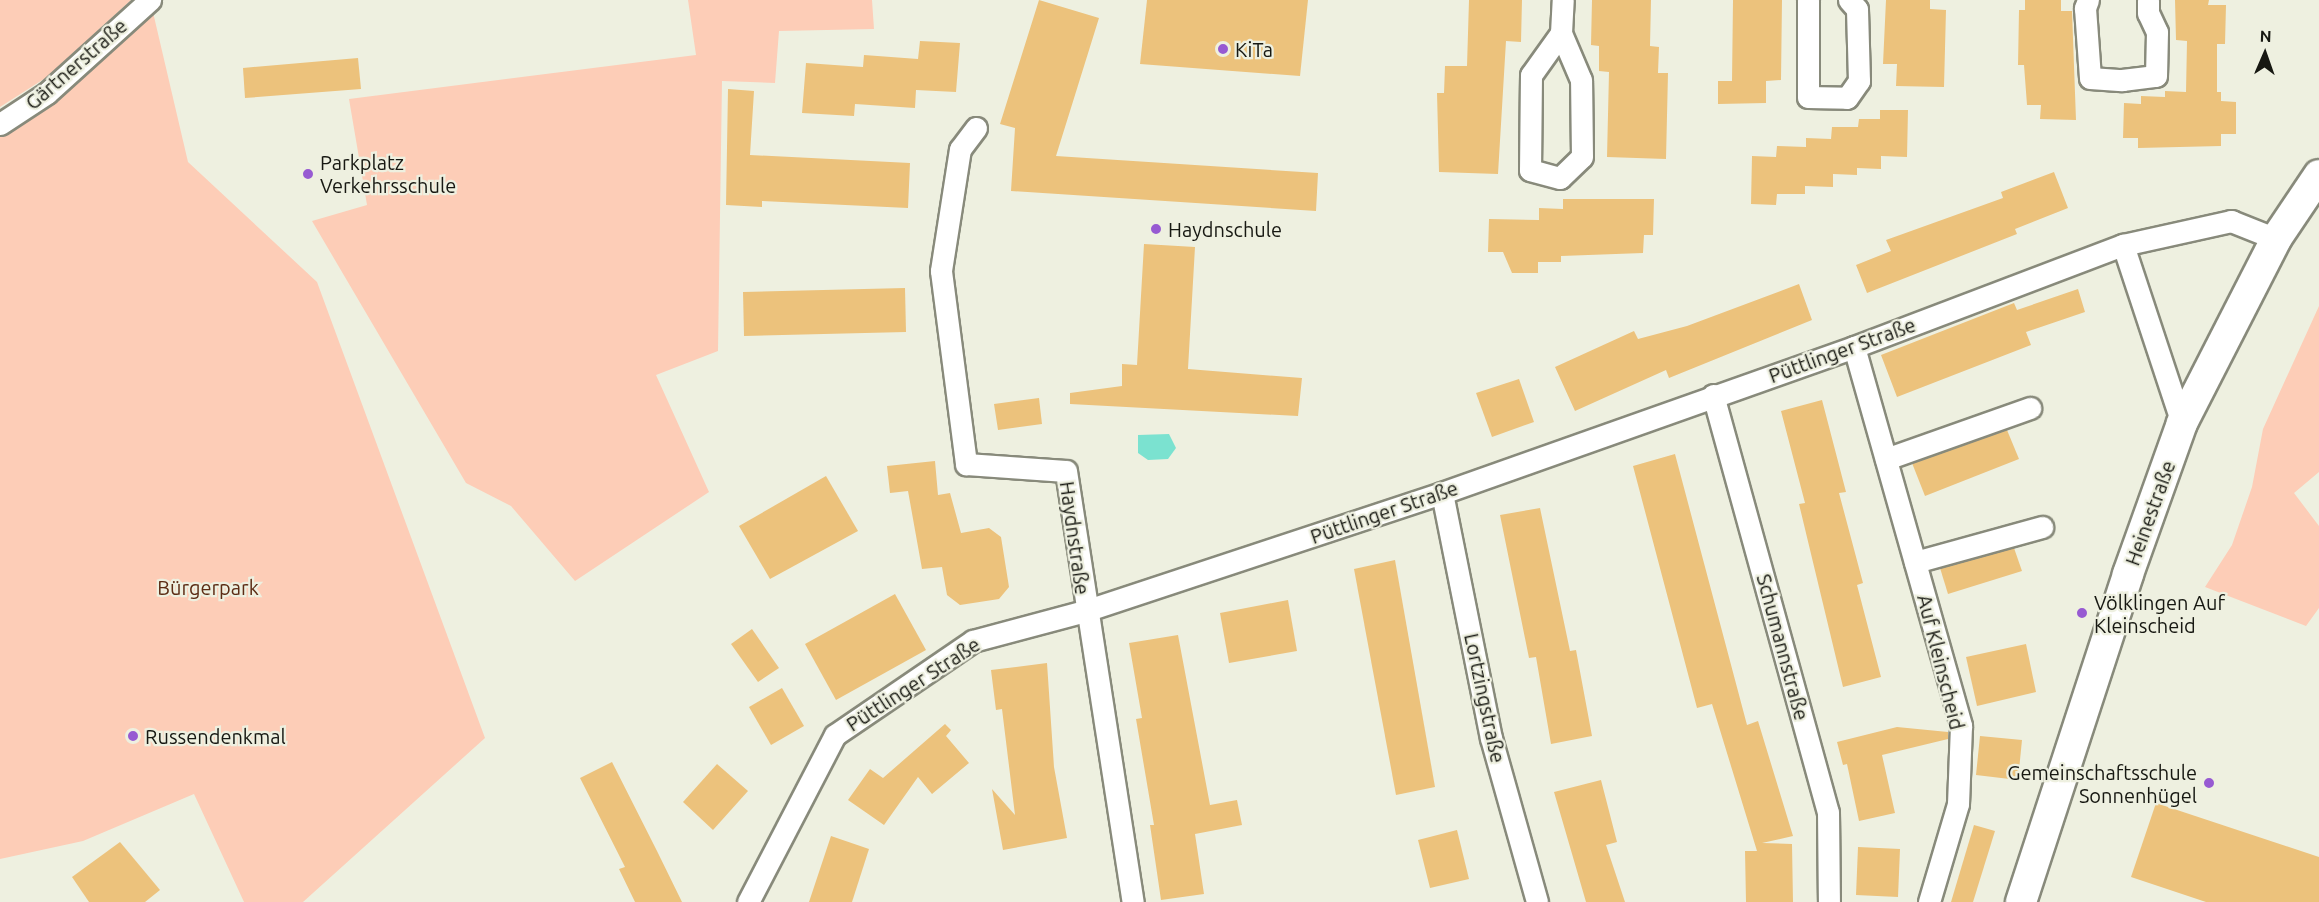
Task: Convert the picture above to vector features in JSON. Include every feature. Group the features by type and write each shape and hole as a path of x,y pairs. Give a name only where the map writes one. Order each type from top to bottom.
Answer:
{"main road":[{"path":"2276,239 2319,175"},
{"name":"Heinestraße","path":"2021,902 2128,574 2182,423 2276,239"}],"street":[{"name":"Gärtnerstraße","path":"0,124 46,93 150,0"},
{"path":"1561,33 1531,75 1530,99 1530,170 1560,178 1582,157 1581,80 1561,33 1563,0"},
{"path":"1808,0 1808,97 1846,98 1858,81 1857,9 1849,0"},
{"path":"2088,0 2085,8 2090,78 2122,80 2156,76 2157,32 2148,13 2148,0"},
{"name":"Haydnstraße","path":"976,128 960,149 941,271 966,464 1066,471 1133,902"},
{"name":"Püttlinger Straße","path":"748,902 835,735 973,640 1086,611 1442,492 1854,347 2123,245 2231,221 2276,239"},
{"path":"2123,245 2182,423"},
{"name":"Auf Kleinscheid","path":"1854,347 1961,726 1958,804 1929,902"},
{"name":"Schumannstraße","path":"1713,395 1828,812 1829,902"},
{"path":"1886,459 2030,408"},
{"name":"Lortzingstraße","path":"1442,492 1491,738 1537,902"},
{"path":"1915,562 2042,527"}],"green space":[{"path":"0,0 131,0 47,77 0,107"},
{"path":"688,0 872,0 874,29 779,31 775,83 722,81 718,351 656,375 709,492 575,581 511,506 466,483 312,221 367,205 349,99 696,55"},
{"name":"Bürgerpark","path":"152,8 188,162 317,282 485,738 303,902 244,902 194,794 83,841 0,859 0,135"},
{"path":"2319,306 2319,472 2294,493 2319,526 2319,608 2306,626 2205,587 2232,545 2252,487 2263,429"}],"water":[{"path":"1169,434 1176,448 1168,459 1148,460 1138,453 1138,435"}],"building":[{"path":"1039,0 1099,18 1056,156 1318,173 1316,211 1011,191 1015,128 1000,124"},
{"name":"KiTa","path":"1147,0 1308,0 1300,76 1140,64"},
{"path":"1469,0 1522,0 1521,42 1506,41 1498,174 1439,172 1437,93 1444,93 1445,66 1467,66"},
{"path":"1592,0 1651,0 1650,46 1659,47 1658,73 1668,73 1666,159 1607,157 1609,72 1599,71 1599,46 1591,45"},
{"path":"1733,0 1782,0 1781,80 1766,81 1766,103 1718,104 1718,81 1732,81"},
{"path":"1886,0 1930,0 1930,9 1946,10 1944,87 1896,86 1897,64 1883,64"},
{"path":"2025,0 2061,0 2061,11 2072,11 2076,120 2040,119 2041,105 2027,105 2024,65 2018,65 2019,10 2025,10"},
{"path":"2175,0 2209,0 2208,5 2226,5 2225,44 2217,44 2217,92 2221,92 2221,101 2236,102 2236,134 2221,134 2221,146 2138,148 2138,138 2123,138 2124,103 2141,104 2141,96 2165,97 2165,91 2186,92 2187,41 2176,40"},
{"path":"920,41 960,43 956,92 916,90 915,108 855,104 854,116 802,113 806,63 863,67 864,55 918,59"},
{"path":"358,58 361,89 245,98 243,68"},
{"path":"728,89 754,91 750,155 910,163 908,208 762,201 762,207 726,205"},
{"path":"1880,110 1908,110 1907,157 1881,156 1881,169 1857,168 1857,175 1833,174 1833,187 1805,186 1805,194 1777,194 1776,205 1751,204 1752,156 1776,157 1777,146 1806,147 1806,138 1831,139 1832,127 1858,127 1859,119 1880,119"},
{"path":"2054,172 2068,208 2015,229 2017,234 1867,293 1856,265 1891,251 1886,240 2003,198 2001,192"},
{"path":"1563,199 1654,199 1653,235 1644,235 1643,253 1561,256 1561,262 1538,262 1538,273 1512,273 1503,252 1488,252 1489,219 1539,220 1539,208 1563,209"},
{"path":"1144,244 1195,247 1188,369 1302,378 1298,416 1070,404 1070,393 1122,386 1122,364 1137,365"},
{"path":"1799,284 1812,320 1669,378 1666,370 1575,411 1555,367 1634,331 1638,339 1687,326"},
{"path":"905,288 906,332 744,336 743,292"},
{"path":"2078,289 2085,312 2026,332 2031,345 1897,397 1881,355 2014,303 2017,310"},
{"path":"1519,379 1534,422 1492,437 1476,393"},
{"path":"1039,398 1042,424 998,430 994,404"},
{"path":"1822,400 1846,492 1839,493 1863,583 1857,585 1881,677 1843,687 1799,504 1805,503 1781,411"},
{"path":"2007,430 2019,459 1925,496 1912,463"},
{"path":"1675,454 1747,725 1758,721 1793,836 1762,843 1792,844 1793,902 1746,902 1745,851 1757,851 1712,704 1697,708 1633,466"},
{"path":"935,461 938,495 950,493 961,533 989,528 1001,537 1009,587 999,599 960,605 947,595 942,567 922,569 908,491 890,493 887,466"},
{"path":"826,476 858,531 770,579 739,526"},
{"path":"1540,508 1570,651 1576,650 1592,736 1551,744 1536,657 1529,658 1500,515"},
{"path":"2014,548 2022,571 1948,594 1940,568"},
{"path":"1395,560 1435,787 1396,795 1354,569"},
{"path":"895,594 926,650 836,700 805,644"},
{"path":"1288,600 1297,651 1229,663 1220,613"},
{"path":"752,629 779,668 758,682 731,644"},
{"path":"1178,635 1210,805 1237,800 1242,825 1195,834 1204,894 1161,900 1150,825 1154,825 1136,719 1142,718 1129,643"},
{"path":"2026,644 2036,692 1977,706 1966,657"},
{"path":"1047,663 1054,767 1067,838 1003,850 992,789 1015,815 1002,709 996,710 991,670"},
{"path":"782,688 804,726 771,745 749,707"},
{"path":"945,724 951,730 946,736 969,763 932,794 918,777 884,825 848,800 870,769 883,778"},
{"path":"1897,727 1948,732 1948,739 1882,755 1895,813 1859,821 1847,764 1843,765 1837,742"},
{"path":"1980,736 2022,740 2018,780 1976,775"},
{"path":"612,762 682,902 635,902 619,869 625,867 580,778"},
{"path":"717,764 748,791 713,830 683,802"},
{"path":"1601,780 1617,842 1606,845 1625,902 1586,902 1554,792"},
{"path":"2156,803 2319,857 2319,902 2206,902 2131,877"},
{"path":"1974,825 1995,831 1973,902 1951,902"},
{"path":"1457,830 1469,879 1430,888 1418,840"},
{"path":"831,836 869,849 852,902 809,902"},
{"path":"120,842 160,890 145,902 89,902 72,877"},
{"path":"1858,847 1900,849 1898,897 1856,895"}],"place":[{"name":"KiTa","path":"1223,49"},
{"name":"Parkplatz Verkehrsschule","path":"308,174"},
{"name":"Haydnschule","path":"1156,229"},
{"name":"Völklingen Auf Kleinscheid","path":"2082,613"},
{"name":"Russendenkmal","path":"133,736"},
{"name":"Gemeinschaftsschule Sonnenhügel","path":"2209,783"}]}
